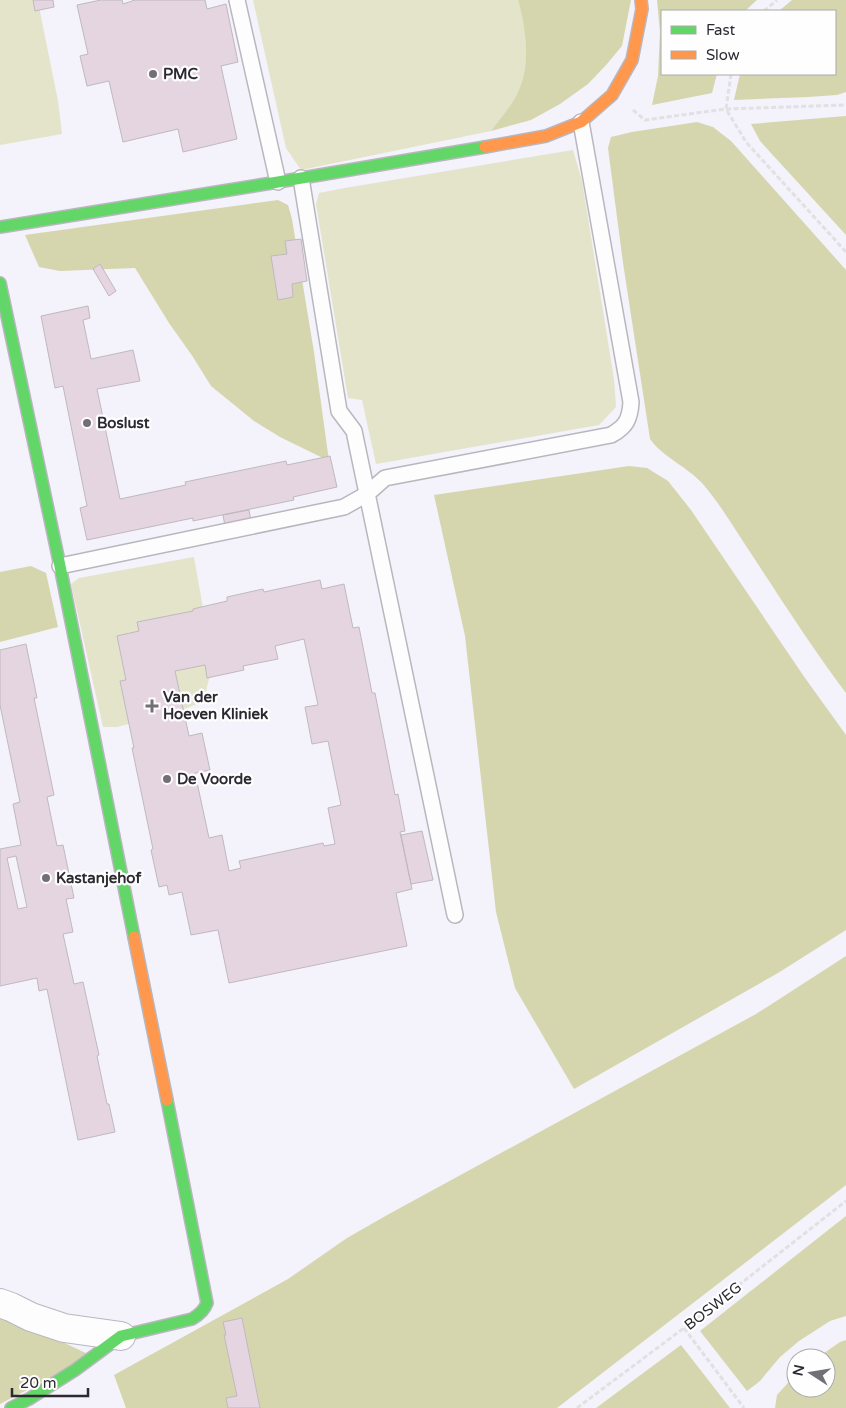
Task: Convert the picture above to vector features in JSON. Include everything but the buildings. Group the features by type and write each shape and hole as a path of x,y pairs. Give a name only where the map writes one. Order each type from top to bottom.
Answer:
{"street":[{"path":"0,227 546,136 581,122 612,95 632,60 642,9 641,0"},
{"path":"0,283 60,566 207,1303 201,1314 192,1318 121,1336 64,1328 31,1318 0,1303"},
{"path":"11,1408 75,1370 121,1336"}],"lane":[{"path":"237,0 278,182"},
{"path":"60,566 344,507 367,494 386,478 611,435 620,430 630,415 631,402 581,122"},
{"path":"301,178 339,411 354,431 455,916"}],"path":[{"path":"765,10 777,0"},
{"path":"731,75 726,109 746,142 846,252"},
{"path":"612,95 645,120 726,109 846,105"},
{"name":"BOSWEG","path":"577,1408 684,1328 846,1201"},
{"path":"684,1328 744,1408"}],"green space":[{"path":"0,0 45,0 38,2 58,101 62,134 0,145"},
{"path":"253,0 518,0 526,46 525,70 522,81 513,101 491,131 301,170 286,148"},
{"path":"518,0 631,0 622,46 588,84 560,104 531,120 491,131 516,97 525,70 525,34"},
{"path":"657,0 757,0 746,10 661,10 661,75 717,75 712,93 652,105 658,76 660,32"},
{"path":"792,0 846,0 846,92 837,95 734,100 740,75 836,75 836,10 780,10"},
{"path":"846,116 846,235 760,141 751,124"},
{"path":"697,122 713,127 731,141 846,270 846,693 810,643 709,492 696,477 662,452 650,439 623,263 608,148 611,137"},
{"path":"573,150 582,181 614,379 616,407 599,425 376,464 362,400 348,398 316,204 319,193"},
{"path":"278,200 288,205 292,219 314,352 329,461 280,437 254,421 211,386 135,268 60,271 39,267 25,235"},
{"path":"629,466 647,468 668,481 691,510 846,735 846,930 778,973 574,1089 515,988 496,912 465,636 434,495"},
{"path":"194,557 211,654 211,671 203,698 197,704 184,709 117,727 103,727 71,584 79,578"},
{"path":"31,566 46,573 58,627 0,642 0,572"},
{"path":"846,956 846,1185 557,1408 126,1408 114,1375 288,1279 347,1238 389,1214 756,1014"},
{"path":"846,1216 846,1316 830,1321 791,1348 786,1348 786,1352 760,1381 747,1391 700,1331"},
{"path":"0,1303 52,1337 92,1356 0,1404"},
{"path":"846,1340 846,1408 775,1408 777,1395 786,1385 786,1398 836,1398 836,1348 831,1348"},
{"path":"681,1345 730,1408 596,1408"}],"traffic: fast":[{"path":"0,227 485,147"},
{"path":"0,283 60,566 134,937"},
{"path":"11,1408 75,1370 121,1336 192,1319 206,1306 207,1303 167,1100"}],"traffic: slow":[{"path":"485,147 546,136 581,122 612,95 632,60 642,9 641,0"},
{"path":"134,937 167,1100"}],"place":[{"name":"PMC","path":"153,74"},
{"name":"Boslust","path":"87,423"},
{"name":"Van der Hoeven Kliniek","path":"152,706"},
{"name":"De Voorde","path":"167,779"},
{"name":"Kastanjehof","path":"46,878"}]}
